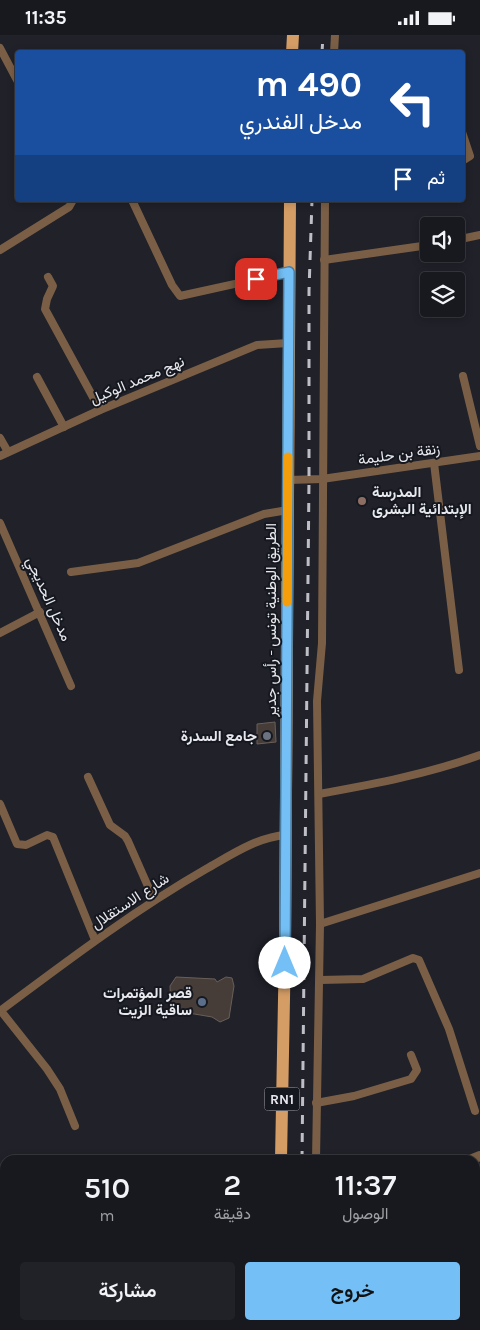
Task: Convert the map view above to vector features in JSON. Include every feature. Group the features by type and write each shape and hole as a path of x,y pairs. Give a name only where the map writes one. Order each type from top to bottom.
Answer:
{"main road":[{"path":"292,50 293,35"},
{"name":"الطريق الوطنية تونس - رأس جدير","path":"281,1155 286,835 290,202"}],"street":[{"path":"334,50 335,35"},
{"path":"0,49 15,76"},
{"path":"465,142 470,156 465,159"},
{"path":"0,250 69,207 72,202"},
{"path":"133,202 172,285 180,296 289,272"},
{"path":"316,1155 320,980 320,794 317,701 322,643 325,202"},
{"path":"465,238 480,235"},
{"path":"324,259 420,246"},
{"path":"48,277 53,286 45,309 100,410"},
{"name":"نهج محمد الوكيل","path":"4,454 100,410 257,345 288,343"},
{"path":"463,376 480,446"},
{"path":"37,377 64,427"},
{"path":"0,438 4,454"},
{"name":"زنقة بن حليمة","path":"288,480 322,479 480,456"},
{"path":"434,463 459,669"},
{"path":"71,572 138,563 264,513 288,510"},
{"name":"مدخل الحديجي","path":"0,523 40,611 71,686"},
{"path":"0,633 40,611"},
{"path":"320,794 399,779 443,768 480,755"},
{"path":"88,777 110,825 125,836 128,841 154,900"},
{"path":"0,804 17,844 26,845 47,835 53,837 95,940"},
{"name":"شارع الاستقلال","path":"0,1011 95,940 154,900 238,851 270,836 286,835"},
{"path":"320,924 480,873"},
{"path":"320,980 363,979 413,958 419,960 449,1029 474,1111"},
{"path":"0,1011 47,1069 60,1089 75,1126"},
{"path":"316,1103 354,1096 411,1079 417,1070 411,1055"}],"building":[{"path":"275,722 276,742 257,744 257,724"},
{"name":"قصر المؤتمرات ساقية الزيت","path":"176,977 215,979 217,982 226,977 232,978 234,986 229,1018 220,1022 212,1017 171,1010 170,986"}],"railway":[{"path":"322,50 323,35"},
{"path":"302,1155 309,480 309,291 312,202"}],"slow traffic":[{"path":"287,602 288,457"}],"place":[{"name":"المدرسة الإبتدائية البشرى","path":"362,501"},
{"name":"جامع السدرة","path":"267,736"},
{"name":"قصر المؤتمرات ساقية الزيت","path":"202,1002"}],"route":[{"path":"256,279 289,272 285,963"}]}
